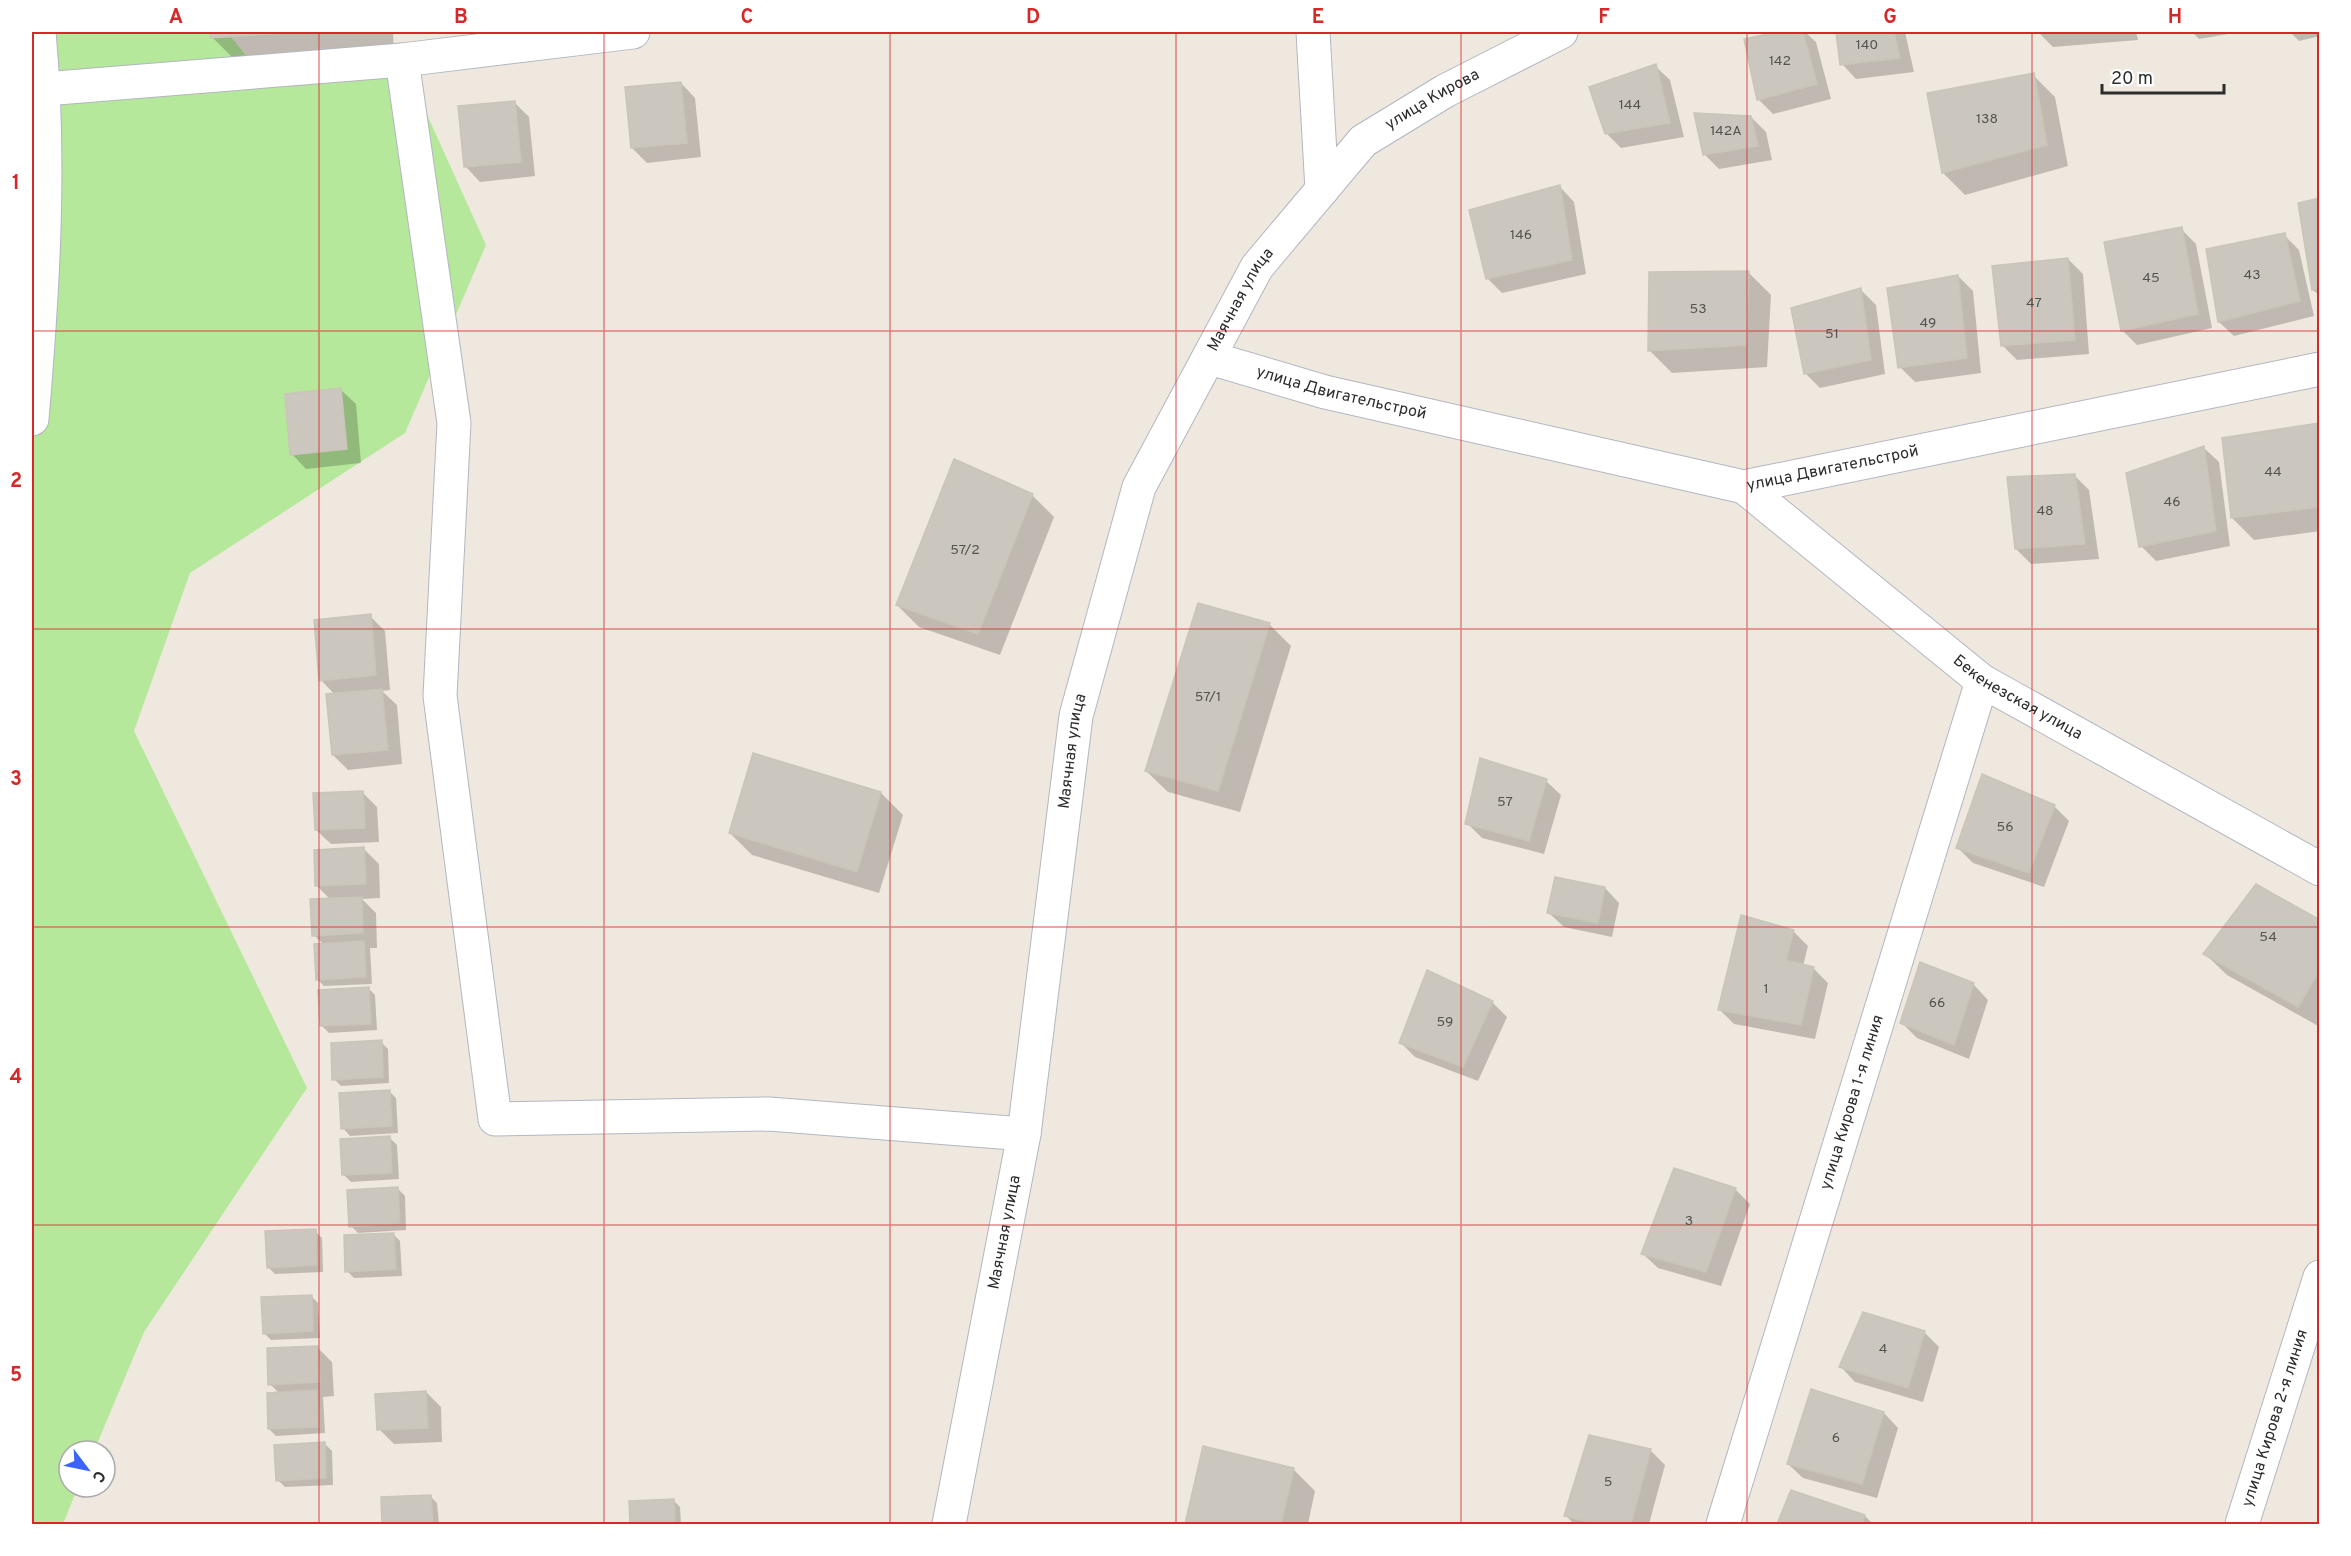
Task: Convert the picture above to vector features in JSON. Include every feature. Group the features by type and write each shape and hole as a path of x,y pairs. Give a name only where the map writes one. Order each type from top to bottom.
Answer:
{"street":[{"path":"32,419 42,305 39,32"},
{"path":"38,90 402,60 633,32"},
{"path":"1312,32 1320,174 1323,190"},
{"name":"улица Кирова","path":"1323,190 1363,141 1445,91 1561,32"},
{"path":"402,60 453,423 440,696 495,1119 769,1113 1024,1134"},
{"name":"Маячная улица","path":"949,1524 1024,1134 1076,716 1139,487 1257,267 1323,190"},
{"name":"улица Двигательстрой","path":"1210,358 1325,392 1744,487 2319,369"},
{"name":"Бекенезская улица","path":"1744,487 1982,681 2319,869"},
{"name":"улица Кирова 1-я линия","path":"1723,1524 1982,681"},
{"name":"улица Кирова 2-я линия","path":"2242,1524 2319,1277"}],"green space":[{"path":"32,32 227,32 264,78 400,55 486,245 405,433 190,573 134,731 307,1088 144,1332 99,1439 57,1439 57,1499 73,1499 63,1524 32,1524"}],"building":[{"path":"210,32 299,32 210,38"},
{"path":"1776,32 1803,32 1817,84 1757,100 1744,39"},
{"path":"1836,32 1894,32 1900,58 1840,65"},
{"path":"1656,64 1670,123 1605,134 1589,87"},
{"path":"2034,73 2047,145 1942,173 1927,93"},
{"path":"681,82 687,143 631,148 625,87"},
{"path":"515,101 521,162 464,167 458,106"},
{"path":"1694,113 1751,116 1758,146 1703,155"},
{"path":"1560,185 1572,260 1486,279 1469,210"},
{"path":"2320,198 2320,288 2312,290 2298,203"},
{"path":"2182,227 2198,314 2121,331 2104,242"},
{"path":"2285,233 2300,301 2218,322 2206,249"},
{"path":"2068,258 2075,340 2001,346 1992,266"},
{"path":"1749,271 1746,345 1648,351 1649,272"},
{"path":"1958,275 1967,358 1898,368 1887,288"},
{"path":"1861,288 1871,360 1804,374 1791,308"},
{"path":"341,388 347,449 290,455 285,394"},
{"path":"2319,423 2320,507 2231,518 2222,438"},
{"path":"2204,446 2216,531 2139,547 2126,473"},
{"path":"954,459 1033,494 978,634 896,605"},
{"path":"2075,474 2085,544 2015,549 2007,477"},
{"path":"1198,603 1270,623 1218,791 1145,771"},
{"path":"371,614 376,675 319,681 314,620"},
{"path":"382,689 388,750 332,755 326,694"},
{"path":"753,753 881,792 857,872 729,833"},
{"path":"1480,758 1547,779 1529,841 1465,824"},
{"path":"1982,774 2055,805 2029,873 1956,848"},
{"path":"363,791 365,828 315,830 313,793"},
{"path":"364,847 366,884 315,886 314,850"},
{"path":"1555,877 1605,887 1598,923 1547,913"},
{"path":"2256,884 2320,920 2320,970 2298,1007 2203,954"},
{"path":"362,897 363,933 312,936 310,899"},
{"path":"1741,915 1794,930 1786,960 1814,967 1801,1025 1718,1010"},
{"path":"364,941 366,977 316,980 314,944"},
{"path":"1920,962 1974,983 1954,1045 1900,1023"},
{"path":"1427,970 1493,1001 1463,1067 1399,1043"},
{"path":"369,987 371,1024 320,1026 318,990"},
{"path":"382,1040 383,1077 332,1080 331,1043"},
{"path":"390,1090 392,1126 341,1129 339,1093"},
{"path":"390,1136 392,1173 342,1175 340,1139"},
{"path":"1674,1168 1736,1188 1706,1272 1641,1254"},
{"path":"398,1187 400,1223 349,1227 347,1190"},
{"path":"316,1229 317,1265 267,1268 265,1231"},
{"path":"394,1233 396,1269 345,1272 344,1235"},
{"path":"312,1295 313,1331 263,1334 261,1297"},
{"path":"1863,1312 1925,1331 1908,1388 1839,1367"},
{"path":"318,1346 320,1382 268,1385 267,1348"},
{"path":"1811,1389 1884,1412 1862,1484 1787,1464"},
{"path":"317,1390 319,1427 268,1429 267,1393"},
{"path":"426,1391 428,1428 377,1430 375,1394"},
{"path":"1589,1435 1651,1449 1631,1524 1598,1524 1564,1516"},
{"path":"325,1442 326,1478 276,1481 274,1445"},
{"path":"1203,1446 1294,1468 1281,1524 1185,1524"},
{"path":"1791,1490 1865,1515 1862,1524 1777,1524"},
{"path":"431,1495 433,1524 382,1524 381,1497"},
{"path":"674,1499 675,1524 630,1524 629,1501"}]}
